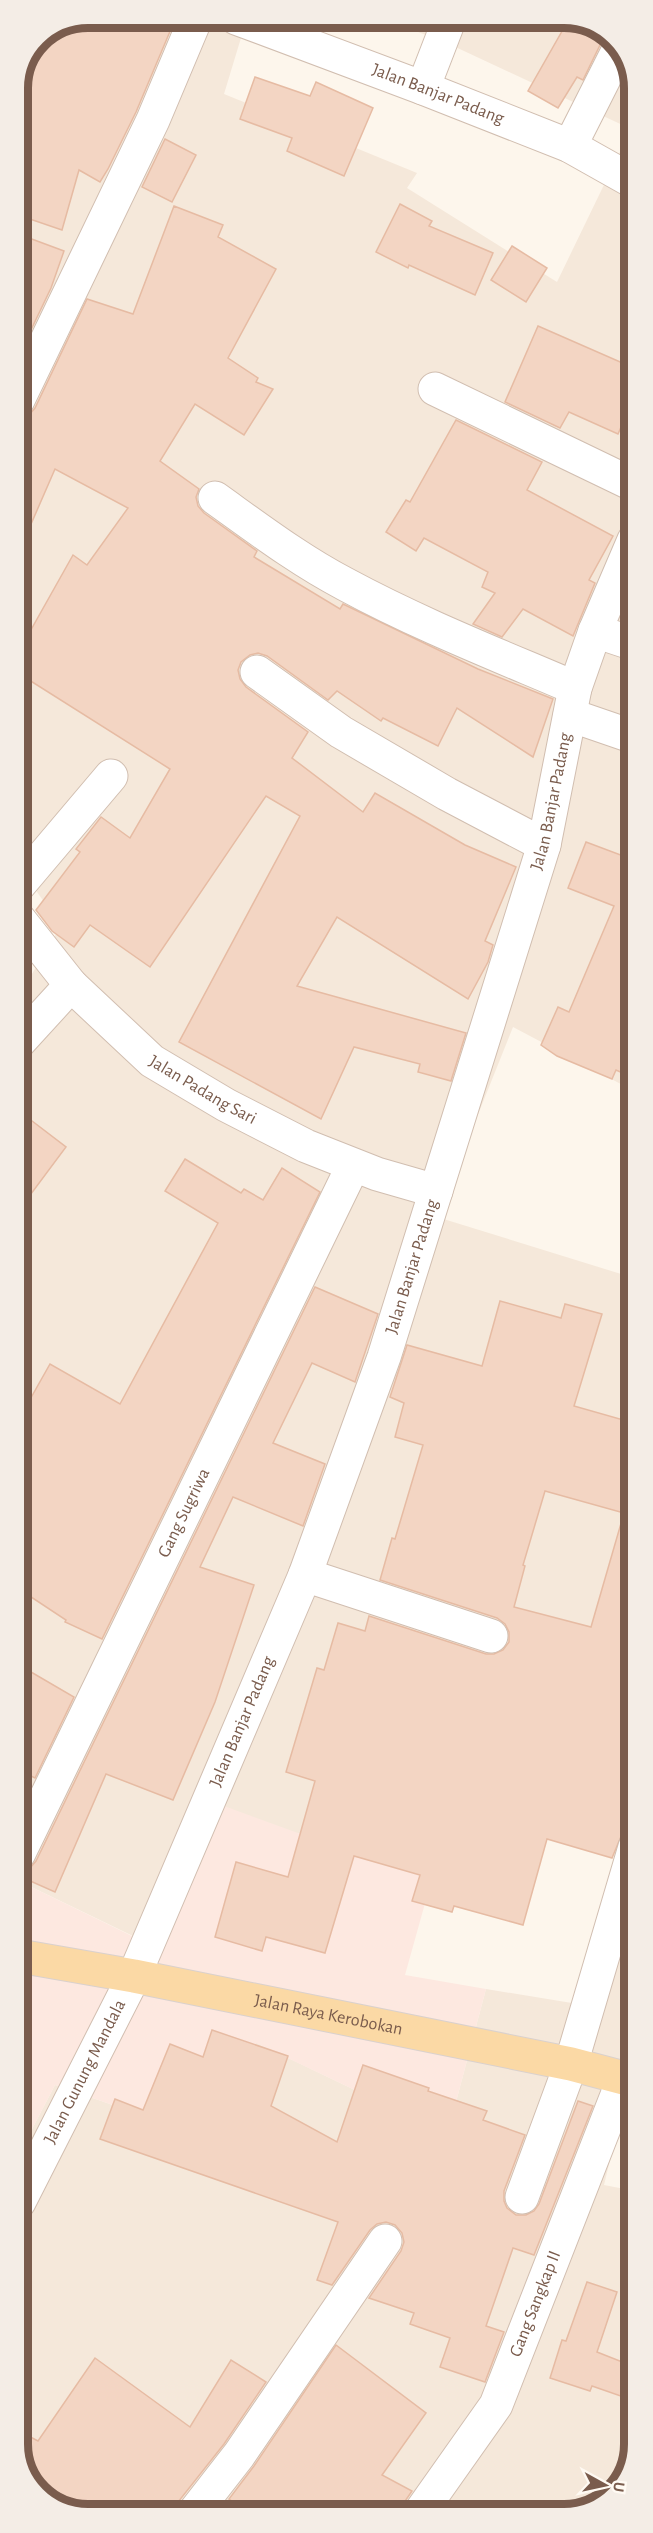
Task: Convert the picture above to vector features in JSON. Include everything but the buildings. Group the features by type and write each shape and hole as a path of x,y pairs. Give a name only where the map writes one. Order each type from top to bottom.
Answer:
{"main road":[{"name":"Jalan Raya Kerobokan","path":"28,1958 134,1976 571,2064 624,2079"}],"street":[{"path":"28,379 153,120 192,28"},
{"name":"Jalan Banjar Padang","path":"264,28 570,146 624,176"},
{"path":"423,88 446,29"},
{"path":"570,146 615,56"},
{"path":"435,389 624,480"},
{"path":"215,498 296,555 345,584 411,616 624,731"},
{"name":"Jalan Banjar Padang","path":"134,1976 305,1575 384,1357 544,846 573,702 595,631 624,563"},
{"path":"595,631 624,641"},
{"path":"256,672 341,732 447,794 544,846"},
{"path":"28,874 111,776"},
{"name":"Jalan Padang Sari","path":"28,931 70,985 152,1061 226,1105 306,1146 378,1174 436,1191"},
{"path":"28,1031 70,985"},
{"name":"Gang Sugriwa","path":"28,1834 350,1172"},
{"path":"305,1575 491,1636"},
{"path":"522,2197 571,2064 624,1884"},
{"name":"Jalan Gunung Mandala","path":"28,2184 134,1976"},
{"name":"Gang Sangkap II","path":"426,2504 496,2405 624,2092"},
{"path":"201,2504 239,2455 385,2241"}],"shaded area":[{"path":"88,28 244,28 224,94 417,173 407,188 557,282 624,143 624,1086 513,1027 437,1217 624,1275 624,1759 355,1851 298,1833 142,1935 133,1936 28,1885 28,980 61,926 28,879 28,88 33,65 39,55 46,46 65,33"},
{"path":"409,29 569,29 595,36 617,58 621,69 624,88 624,126 449,44"},
{"path":"216,1803 355,1851 436,1864 405,1975 486,1989 452,2117 359,2092 256,2043 211,2139 55,2085 28,2137 28,1885 132,1936 142,1935"},
{"path":"624,1838 624,2102 604,2185 624,2189 624,2453 618,2471 604,2490 584,2501 565,2504 84,2504 65,2500 49,2490 36,2475 28,2445 28,2137 55,2085 211,2139 255,2042 359,2092 452,2117 486,1989 584,2005"}]}
